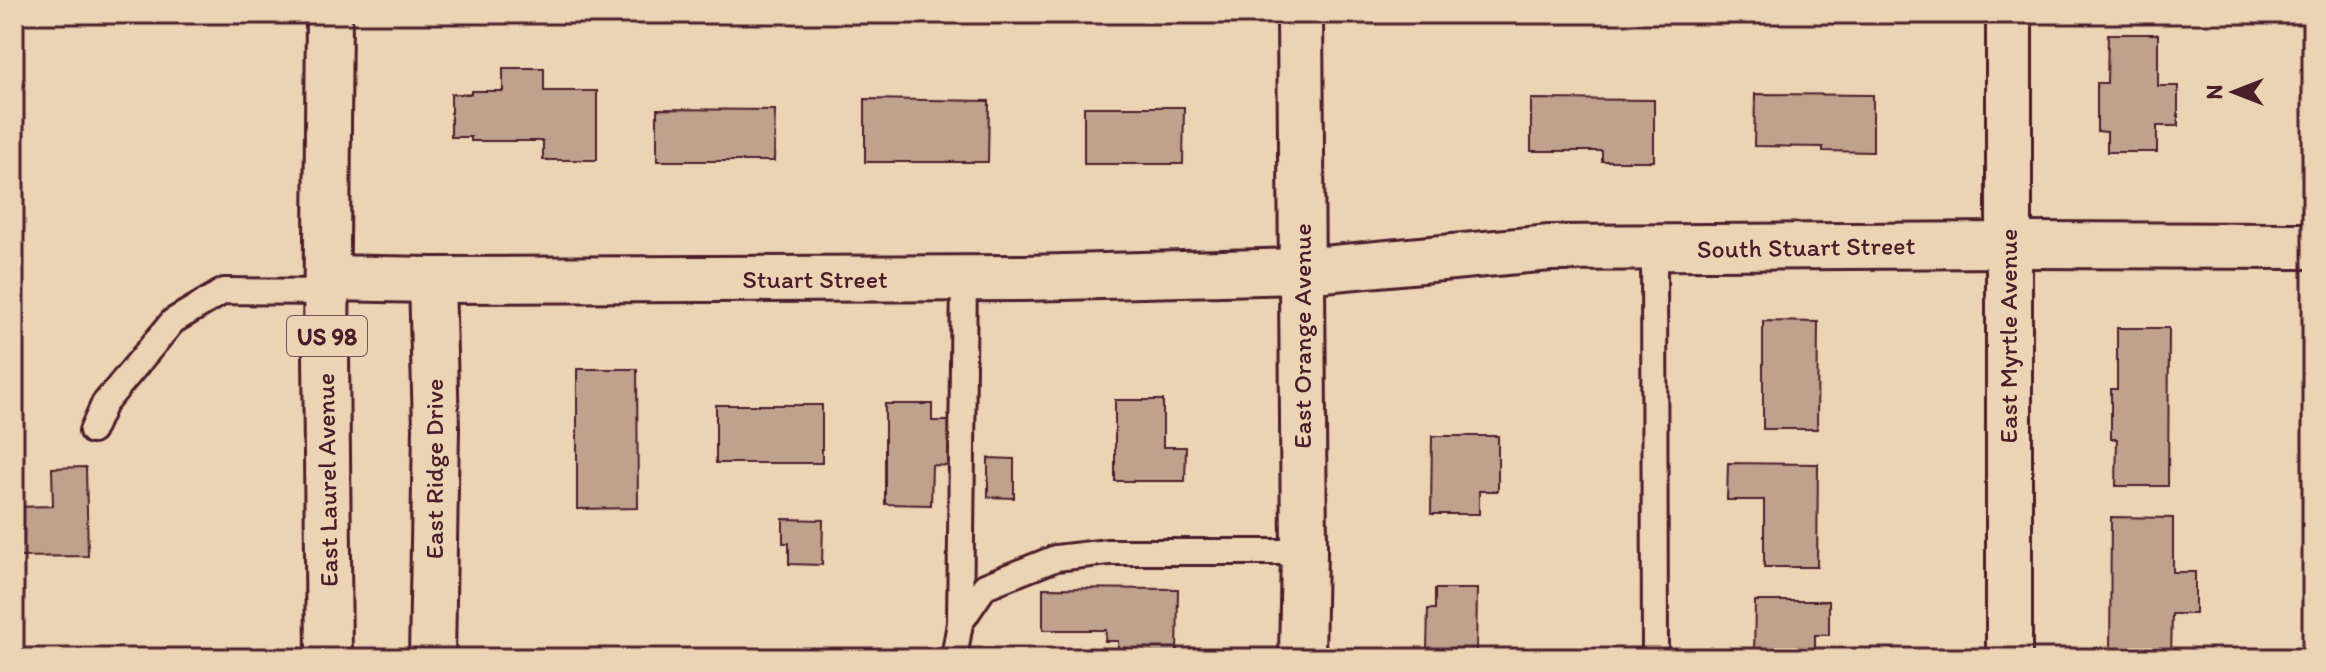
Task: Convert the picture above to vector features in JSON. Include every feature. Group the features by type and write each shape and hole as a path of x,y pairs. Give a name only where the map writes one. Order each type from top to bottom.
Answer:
{"street":[{"name":"East Laurel Avenue","path":"329,14 329,658"},
{"name":"East Orange Avenue","path":"1300,14 1302,658"},
{"name":"East Myrtle Avenue","path":"2009,14 2009,658"},
{"name":"South Stuart Street","path":"1302,271 1550,248 2312,246"},
{"name":"Stuart Street","path":"328,285 432,280 964,278 1302,271"},
{"name":"East Ridge Drive","path":"432,280 436,428 432,658"}],"lane":[{"path":"1654,249 1655,658"},
{"path":"954,658 960,623 964,278"},
{"path":"92,431 104,404 173,321 224,291 328,285"},
{"path":"960,623 985,586 1056,558 1108,552 1304,552"}],"building":[{"path":"2108,34 2158,34 2158,86 2178,86 2178,126 2157,126 2157,152 2107,152 2107,132 2097,131 2097,83 2107,83"},
{"path":"503,68 544,68 544,91 597,91 597,160 543,160 543,141 471,141 471,137 451,137 451,94 503,91"},
{"path":"1755,94 1873,95 1873,152 1823,151 1823,147 1754,146"},
{"path":"865,99 989,101 988,162 865,162"},
{"path":"1531,99 1654,100 1654,161 1602,161 1602,151 1531,151"},
{"path":"1084,107 1184,107 1183,164 1084,164"},
{"path":"657,109 775,110 774,161 657,161"},
{"path":"1763,321 1818,322 1817,429 1763,429"},
{"path":"2117,328 2169,328 2168,486 2116,486 2117,439 2111,439 2111,389 2117,389"},
{"path":"577,369 637,369 638,508 577,509"},
{"path":"1115,400 1163,400 1163,447 1186,447 1185,481 1115,481"},
{"path":"885,404 932,404 932,421 953,421 952,466 932,465 931,505 885,504"},
{"path":"716,405 822,405 822,463 716,463"},
{"path":"1432,436 1498,436 1498,491 1479,491 1479,514 1431,514"},
{"path":"988,458 1014,459 1014,498 988,497"},
{"path":"1728,463 1818,464 1817,567 1764,567 1764,500 1727,500"},
{"path":"86,467 88,556 14,557 14,507 53,506 52,468"},
{"path":"2111,517 2173,518 2173,572 2195,572 2195,614 2172,614 2171,658 2110,658"},
{"path":"783,519 823,520 822,565 789,564 789,543 783,543"},
{"path":"1043,588 1178,589 1177,658 1118,658 1118,641 1105,641 1106,630 1043,630"},
{"path":"1435,589 1477,589 1476,658 1435,658 1435,651 1427,651 1428,609 1435,609"},
{"path":"1755,601 1829,601 1829,635 1815,635 1815,658 1754,658"}]}
